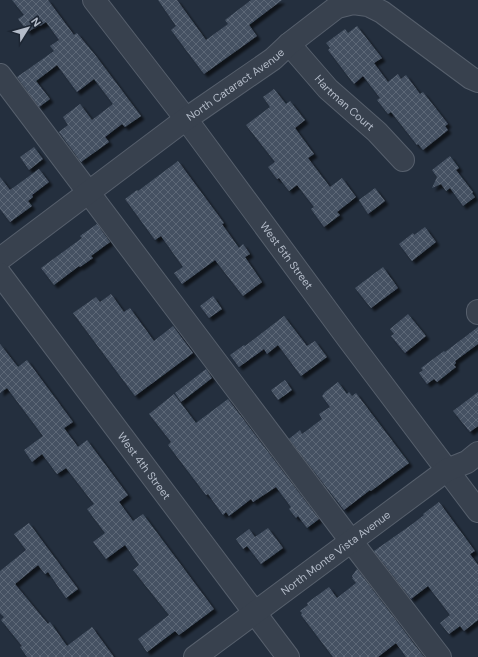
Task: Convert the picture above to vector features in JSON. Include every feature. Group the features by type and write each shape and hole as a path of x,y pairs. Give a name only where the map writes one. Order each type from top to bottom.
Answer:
{"street":[{"name":"West 5th Street","path":"94,0 186,119 349,340 478,511"},
{"name":"North Cataract Avenue","path":"0,259 186,119 273,59 289,44 337,7 353,3 368,5 382,12 471,78 478,81"},
{"name":"Hartman Court","path":"289,44 328,89 377,132 403,160"},
{"path":"0,75 351,542 440,657"},
{"name":"West 4th Street","path":"0,274 288,657"},
{"name":"North Monte Vista Avenue","path":"195,657 447,470 467,462 478,453"}],"building":[{"path":"12,0 48,0 74,35 77,33 96,56 141,116 125,127 122,124 105,137 109,142 81,162 59,132 68,125 63,117 80,104 92,120 113,104 94,79 77,92 57,65 36,81 50,99 39,107 17,77 54,51 50,46 59,40 46,22 28,32 18,19 24,15"},
{"path":"158,0 177,0 206,40 228,24 225,20 251,0 282,0 249,25 257,36 204,74 171,30 176,26"},
{"path":"357,26 382,58 374,63 388,82 398,74 401,79 406,75 420,94 423,92 448,124 445,126 448,130 423,150 418,144 417,145 391,112 388,114 377,100 380,98 363,76 354,84 328,50 330,48 326,43 345,29 348,33"},
{"path":"274,89 286,104 290,101 305,120 295,128 314,154 308,158 330,187 342,178 356,197 337,212 340,215 324,227 311,209 314,207 297,185 289,191 279,178 277,179 268,167 275,162 246,125 270,107 263,97"},
{"path":"34,147 43,159 29,170 20,157"},
{"path":"450,156 459,168 456,170 473,192 472,193 475,197 463,206 450,188 446,191 441,184 432,188 437,177 432,170"},
{"path":"178,161 224,223 222,224 239,248 243,244 250,254 245,257 262,282 243,296 215,260 182,284 174,273 183,267 161,236 155,240 125,199"},
{"path":"39,169 49,182 32,195 33,197 28,201 32,206 10,222 0,209 0,177 10,190"},
{"path":"375,188 385,201 368,214 359,200"},
{"path":"97,224 110,242 91,256 93,258 80,267 79,266 54,285 41,268 82,238 80,236"},
{"path":"425,227 436,242 412,261 399,244 413,233 414,235"},
{"path":"383,267 398,288 371,308 355,288"},
{"path":"111,294 124,312 130,308 154,341 173,326 193,353 135,396 73,313 96,297 100,302"},
{"path":"213,296 222,309 209,318 200,306"},
{"path":"408,314 426,336 405,353 391,336 394,334 390,329"},
{"path":"284,316 307,346 315,341 327,357 301,376 278,345 267,354 264,349 239,367 230,355 244,345 245,346"},
{"path":"478,327 478,344 455,361 456,363 454,365 456,367 437,382 434,379 427,384 419,373 423,370 421,368"},
{"path":"0,344 18,367 27,360 73,422 64,428 78,447 87,440 128,495 119,502 133,521 143,514 214,609 179,635 175,631 147,652 138,639 169,615 133,570 139,565 125,545 106,559 93,542 105,533 87,509 94,504 66,468 57,474 42,454 32,462 24,450 43,436 7,388 0,393"},
{"path":"206,369 212,378 181,402 175,393"},
{"path":"285,380 292,390 278,400 271,390"},
{"path":"338,382 347,394 349,392 352,396 356,393 409,463 344,510 289,439 300,430 302,434 322,419 319,414 330,407 322,396"},
{"path":"478,392 478,426 470,432 453,411"},
{"path":"174,394 196,423 228,399 319,519 307,528 298,516 296,518 289,509 291,507 276,487 253,502 251,499 229,516 226,512 223,515 168,445 171,442 149,414"},
{"path":"439,502 475,551 470,554 478,565 478,620 464,631 460,626 449,634 440,623 450,615 428,586 411,599 374,551 411,525"},
{"path":"29,523 78,589 66,598 48,572 45,574 38,565 15,584 48,624 50,622 67,646 92,627 114,657 27,657 20,647 22,646 1,620 4,617 0,613 0,571 26,550 14,534"},
{"path":"268,528 283,548 261,564 247,546 243,549 236,539 249,529 255,537"},
{"path":"357,569 424,657 406,657 396,643 378,657 333,657 301,615 302,613 300,611 308,605 307,603 329,587 337,598 356,583 352,576"}]}
